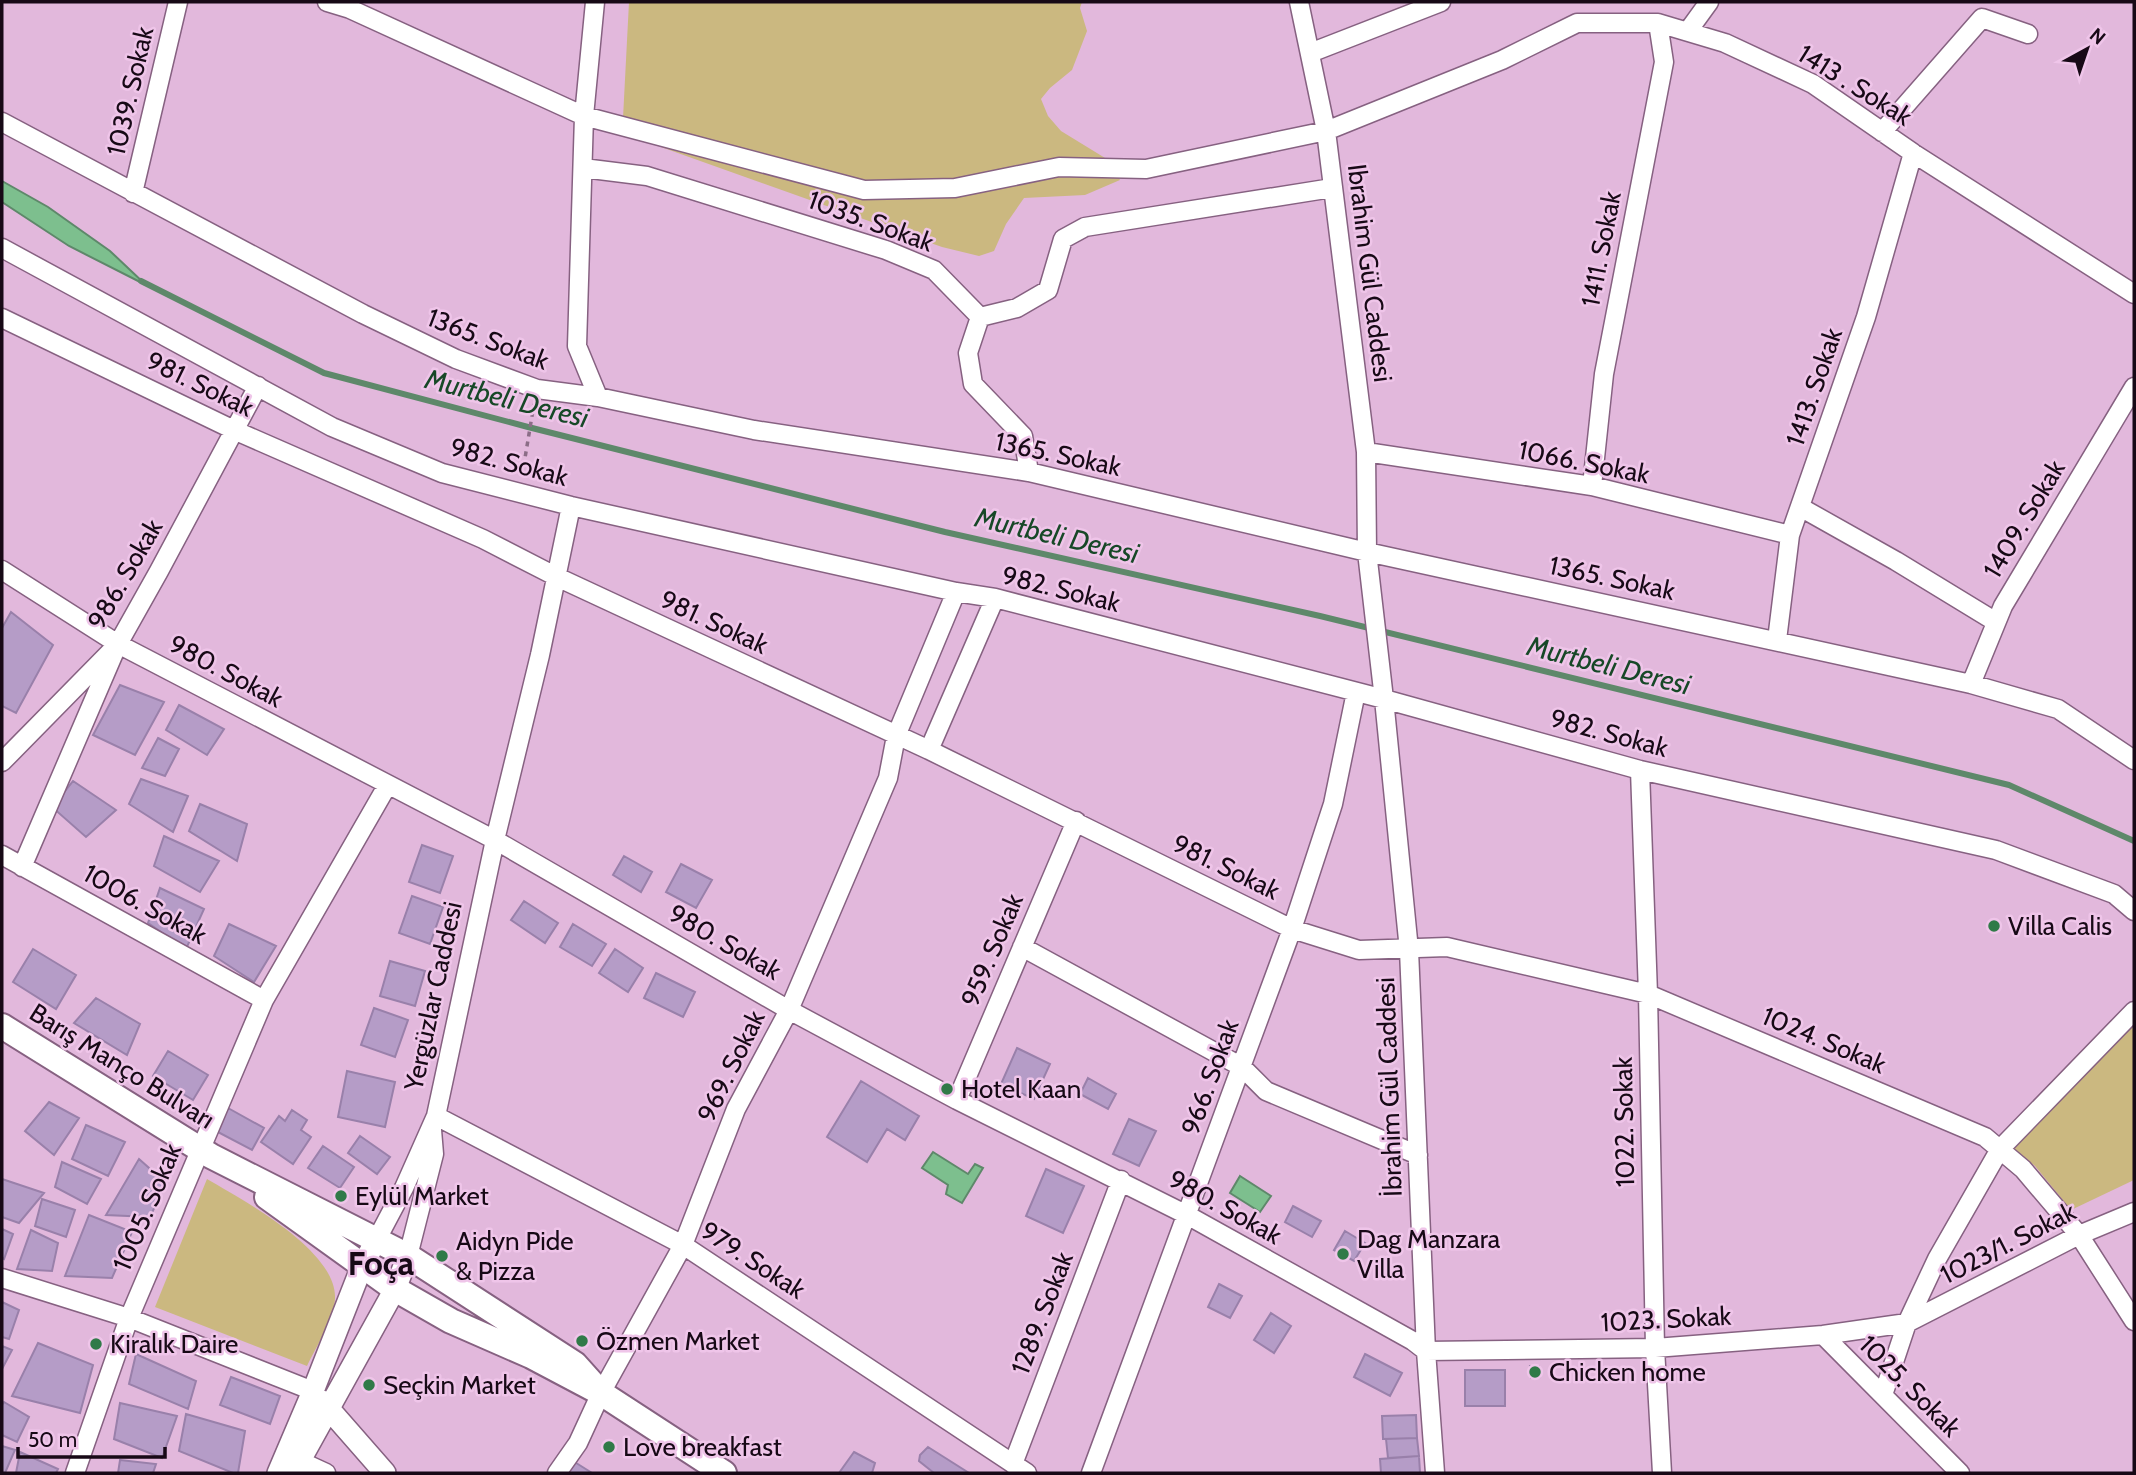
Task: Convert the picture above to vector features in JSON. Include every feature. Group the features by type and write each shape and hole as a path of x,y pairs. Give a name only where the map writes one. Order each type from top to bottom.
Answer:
{"main road":[{"name":"Barış Manço Bulvarı","path":"2,1026 206,1153 395,1289 451,1321 531,1356 601,1392 724,1473"},
{"name":"Barış Manço Bulvarı","path":"206,1153 408,1256 575,1364 601,1392"}],"street":[{"name":"1039. Sokak","path":"133,193 178,2"},
{"path":"327,2 350,9 584,116"},
{"path":"595,2 584,116 577,346 598,397"},
{"name":"Ibrahim Gül Caddesi","path":"1299,2 1326,131 1366,452 1367,552"},
{"path":"1310,52 1441,2"},
{"path":"1688,31 1709,2"},
{"path":"1882,132 1982,18 2028,34"},
{"name":"1413 . Sokak","path":"584,116 864,190 955,188 1059,167 1146,169 1326,131 1502,60 1577,23 1658,23 1725,43 1813,84 1913,153 2134,294"},
{"name":"1411. Sokak","path":"1592,486 1604,374 1664,62 1658,23"},
{"name":"1365. Sokak","path":"2,122 363,314 456,359 537,389 598,397 754,430 1029,472 1367,552 1971,684 2058,709 2134,760"},
{"name":"1413. Sokak","path":"1777,640 1790,535 1867,317 1913,153"},
{"name":"1035. Sokak","path":"583,168 647,176 886,250 934,270 980,317"},
{"path":"1029,472 1023,436 973,384 968,353 980,317 1017,308 1048,290 1063,239 1084,227 1332,188"},
{"name":"982. Sokak","path":"2,248 332,427 442,473 571,506 956,592 995,598 1384,699 1640,770 1996,850 2114,894 2134,911"},
{"name":"981. Sokak","path":"2,318 236,431 482,539 556,577 929,750 1292,929 1359,950 1409,950"},
{"name":"986. Sokak","path":"2,762 118,644 236,431 258,386"},
{"name":"1409. Sokak","path":"1971,684 2003,606 2134,387"},
{"name":"1066. Sokak","path":"1366,452 1592,486 1790,535"},
{"name":"Yergüzlar Caddesi","path":"289,1466 313,1391 362,1266 404,1188 434,1121 571,506"},
{"path":"1800,507 1996,622"},
{"name":"İbrahim Gül Caddesi","path":"1367,552 1409,950 1426,1351 1436,1473"},
{"name":"980. Sokak","path":"2,570 118,644 495,840 789,1010 957,1100 1187,1215 1413,1341 1426,1351"},
{"name":"969. Sokak","path":"557,1473 578,1443 601,1392 683,1245 736,1109 789,1010 888,778 896,736 956,592"},
{"path":"929,750 995,598"},
{"path":"22,867 118,644"},
{"name":"966. Sokak","path":"1091,1473 1292,929 1333,804 1356,692"},
{"name":"1022. Sokak","path":"1640,770 1648,994 1655,1348 1662,1473"},
{"name":"1005. Sokak","path":"75,1473 129,1318 206,1153 264,1000 387,786"},
{"name":"959. Sokak","path":"957,1100 1076,821"},
{"name":"1006. Sokak","path":"2,855 264,1000"},
{"path":"1022,947 1242,1067 1266,1091 1418,1155"},
{"name":"1024. Sokak","path":"1409,950 1447,947 1648,994 1985,1137 2024,1169 2079,1235 2134,1321"},
{"path":"1883,1395 1907,1323 1937,1259 2000,1149 2134,1010"},
{"path":"326,1473 289,1466 329,1410 395,1289 408,1256 434,1154 434,1121"},
{"name":"979. Sokak","path":"434,1121 683,1245 1020,1469"},
{"name":"1289. Sokak","path":"1020,1469 1121,1180"},
{"name":"1023/1. Sokak","path":"1907,1323 2079,1235 2134,1212"},
{"path":"2,1278 129,1318 313,1391 385,1473"},
{"name":"1023. Sokak","path":"1426,1351 1655,1348 1824,1335 1907,1323"},
{"name":"1025. Sokak","path":"1824,1335 1960,1473"}],"path":[{"path":"519,492 537,389"}],"shaded area":[{"path":"629,2 1082,2 1080,8 1087,31 1072,70 1041,99 1048,116 1061,131 1110,161 1120,180 1085,195 1024,198 1006,224 994,251 979,256 942,247 661,147 623,118"},
{"path":"2,181 48,207 110,251 146,285 69,246 2,202"},
{"path":"2134,1022 2134,1180 2071,1210 2035,1166 2013,1148"},
{"path":"933,1152 968,1174 975,1164 983,1168 962,1203 946,1194 948,1185 922,1168"},
{"path":"1240,1176 1271,1196 1260,1212 1230,1193"},
{"path":"207,1179 284,1228 320,1261 331,1278 335,1296 332,1313 307,1366 155,1307"}],"building":[{"path":"11,612 53,645 16,713 2,706 2,628"},
{"path":"120,685 164,702 135,755 93,735"},
{"path":"179,705 224,729 207,755 166,730"},
{"path":"158,738 179,749 165,776 142,768"},
{"path":"141,779 188,796 173,832 129,804"},
{"path":"73,781 116,810 86,837 52,807"},
{"path":"200,804 247,824 237,861 189,831"},
{"path":"164,836 219,861 200,892 154,866"},
{"path":"422,845 453,856 440,893 409,882"},
{"path":"624,856 652,872 641,892 613,875"},
{"path":"681,864 712,880 696,908 666,892"},
{"path":"160,888 204,909 186,949 148,923"},
{"path":"412,896 443,907 430,944 399,933"},
{"path":"524,901 558,923 545,943 511,920"},
{"path":"229,924 276,946 254,982 214,956"},
{"path":"573,924 606,944 592,966 560,947"},
{"path":"33,949 76,975 56,1009 13,982"},
{"path":"615,949 643,968 628,992 599,973"},
{"path":"390,961 425,971 415,1006 380,996"},
{"path":"656,973 695,992 683,1017 644,998"},
{"path":"96,998 140,1024 127,1055 74,1023"},
{"path":"374,1008 408,1020 395,1057 361,1045"},
{"path":"1017,1048 1050,1064 1034,1099 1001,1084"},
{"path":"168,1051 208,1075 193,1100 153,1076"},
{"path":"347,1071 395,1082 385,1127 338,1117"},
{"path":"1088,1078 1116,1094 1108,1109 1080,1094"},
{"path":"861,1081 919,1116 905,1140 887,1129 867,1162 827,1137"},
{"path":"49,1102 79,1118 54,1155 25,1131"},
{"path":"228,1108 264,1128 252,1150 216,1131"},
{"path":"292,1110 307,1120 301,1130 311,1137 293,1164 261,1142 279,1116 285,1121"},
{"path":"1129,1119 1156,1131 1139,1166 1113,1154"},
{"path":"86,1125 125,1142 108,1176 72,1159"},
{"path":"360,1136 390,1157 377,1174 348,1153"},
{"path":"323,1146 354,1167 340,1188 308,1168"},
{"path":"139,1159 166,1183 150,1217 106,1215"},
{"path":"62,1162 101,1179 87,1204 55,1187"},
{"path":"1046,1169 1084,1186 1063,1233 1026,1216"},
{"path":"2,1179 44,1193 19,1223 2,1217"},
{"path":"42,1199 75,1210 66,1237 35,1226"},
{"path":"1293,1206 1321,1221 1312,1237 1285,1222"},
{"path":"89,1215 132,1232 112,1278 65,1276"},
{"path":"2,1229 13,1234 4,1259 2,1258"},
{"path":"31,1230 58,1243 52,1271 17,1269"},
{"path":"1345,1231 1365,1243 1354,1261 1334,1250"},
{"path":"1219,1284 1242,1296 1230,1318 1208,1307"},
{"path":"2,1302 19,1310 9,1339 2,1337"},
{"path":"1271,1313 1291,1326 1274,1353 1254,1340"},
{"path":"38,1343 93,1365 80,1413 12,1396"},
{"path":"2,1346 12,1350 2,1369"},
{"path":"136,1354 196,1381 188,1409 129,1384"},
{"path":"1365,1354 1402,1373 1390,1396 1354,1377"},
{"name":"Chicken home","path":"1530,1366 1539,1366 1540,1377 1531,1378"},
{"path":"1465,1370 1505,1370 1505,1406 1465,1406"},
{"path":"231,1377 280,1396 270,1424 220,1405"},
{"path":"4,1402 29,1417 17,1442 2,1435"},
{"path":"120,1403 177,1416 162,1458 114,1439"},
{"path":"186,1414 245,1431 238,1473 179,1451"},
{"path":"1416,1415 1417,1438 1383,1439 1382,1416"},
{"path":"1417,1438 1419,1456 1388,1458 1386,1439"},
{"path":"2,1446 15,1450 5,1473 2,1473"},
{"path":"928,1447 969,1473 934,1473 919,1461 920,1455"},
{"path":"20,1452 58,1469 56,1473 16,1473"},
{"path":"854,1452 875,1463 872,1473 839,1473"},
{"path":"1419,1456 1420,1473 1381,1473 1380,1459"},
{"path":"120,1460 156,1464 153,1473 118,1473"},
{"path":"573,1461 592,1473 564,1473"}],"waterway":[{"name":"Murtbeli Deresi","path":"141,281 324,373 945,532 1320,616 2009,785 2134,841"}],"place":[{"name":"Villa Calis","path":"1994,926"},
{"name":"Hotel Kaan","path":"947,1089"},
{"name":"Eylül Market","path":"341,1196"},
{"name":"Dag Manzara Villa","path":"1343,1254"},
{"name":"Aidyn Pide & Pizza","path":"442,1256"},
{"name":"Özmen Market","path":"582,1341"},
{"name":"Kiralık Daire","path":"96,1344"},
{"name":"Chicken home","path":"1535,1372"},
{"name":"Seçkin Market","path":"369,1385"},
{"name":"Love breakfast","path":"609,1447"}],"district":[{"name":"Foça","path":"381,1263"}]}
